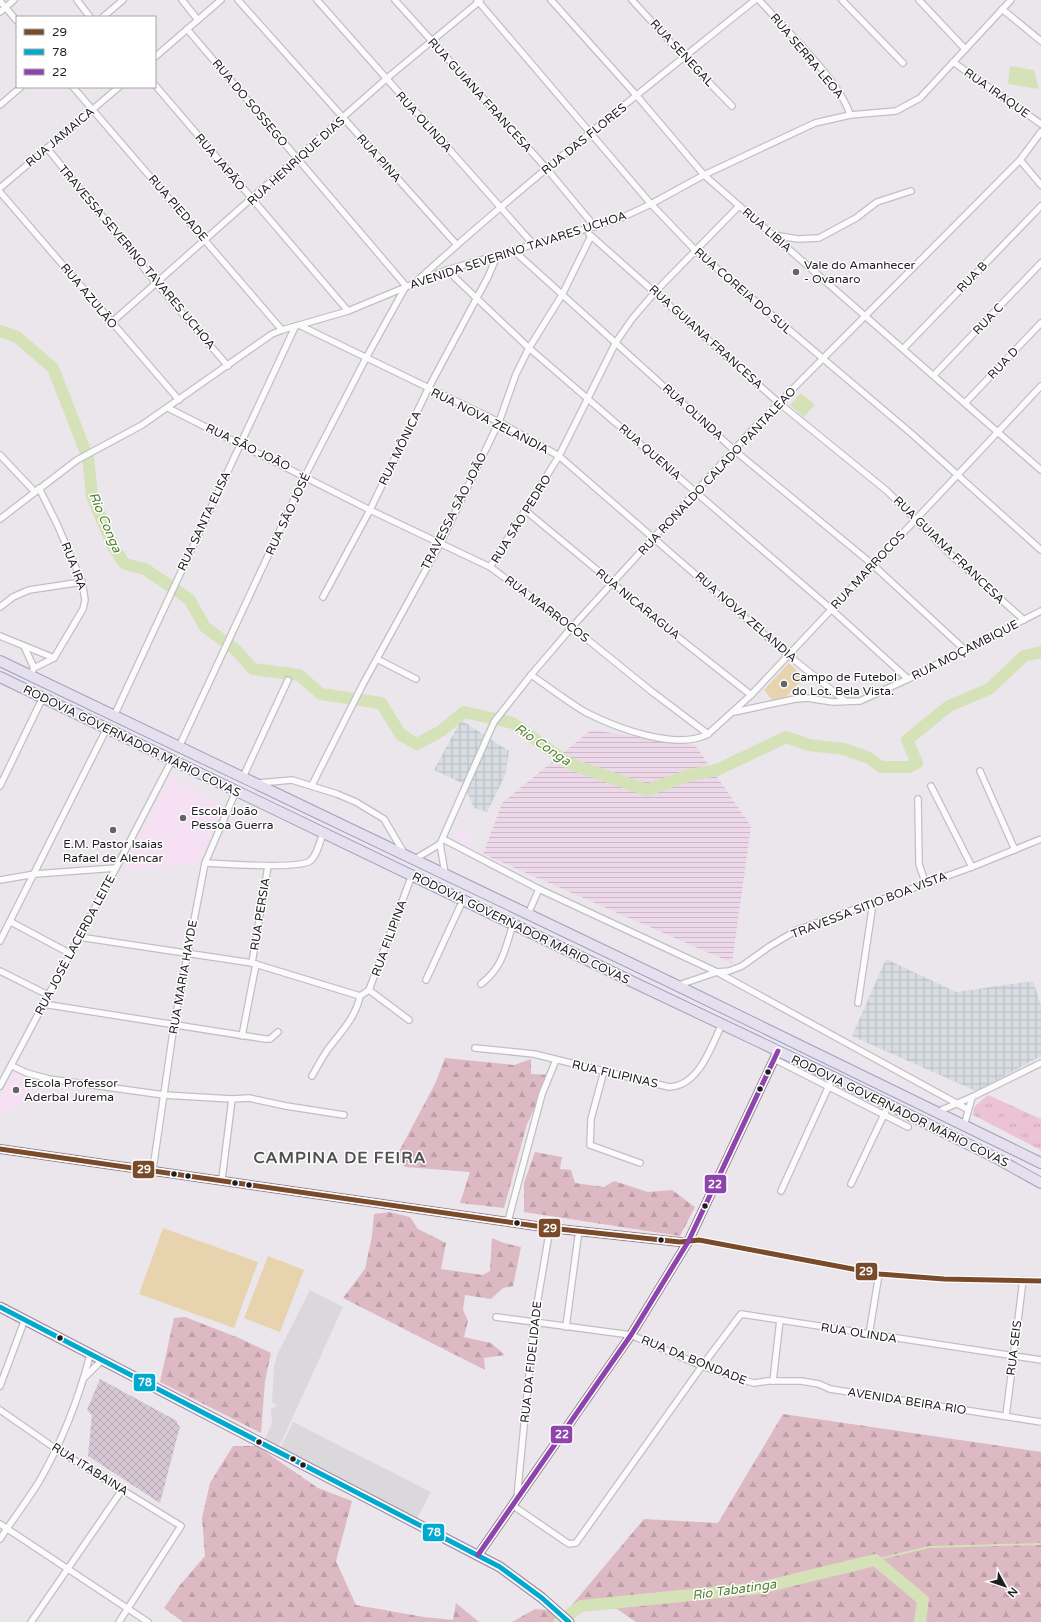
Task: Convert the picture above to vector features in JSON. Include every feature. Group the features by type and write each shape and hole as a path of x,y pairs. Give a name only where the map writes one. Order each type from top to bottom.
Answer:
{"highway":[{"name":"RODOVIA GOVERNADOR MÁRIO COVAS","path":"0,661 32,672 114,716 415,859 1041,1162"},
{"name":"RODOVIA GOVERNADOR MÁRIO COVAS","path":"0,677 236,792 722,1024 776,1055 831,1082 889,1104 998,1158 1041,1183"}],"main road":[{"path":"478,1555 514,1501 631,1335 688,1242 776,1055"},
{"path":"0,1148 222,1179 550,1228 688,1242"},
{"path":"0,1307 478,1555 517,1579 569,1622"}],"street":[{"path":"0,12 14,0"},
{"path":"76,0 89,16"},
{"path":"104,16 123,0"},
{"path":"182,0 198,20"},
{"path":"156,56 221,0"},
{"name":"RUA PINA","path":"238,0 457,245"},
{"name":"RUA OLINDA","path":"317,0 386,80 533,244"},
{"name":"RUA GUIANA FRANCESA","path":"396,0 547,169 595,227"},
{"name":"RUA LIBIA","path":"551,0 637,96 704,175 904,348 965,404 1041,470"},
{"name":"RUA SENEGAL","path":"632,0 684,57 732,106"},
{"name":"RUA DAS FLORES","path":"416,282 457,245 591,132 755,0"},
{"name":"RUA SERRA LEOA","path":"759,0 834,84 846,102 850,115"},
{"path":"842,0 903,63"},
{"path":"919,0 965,49"},
{"name":"AVENIDA SEVERINO TAVARES UCHOA","path":"0,519 77,460 92,450 142,425 228,366 261,341 282,330 348,311 448,270 619,219 651,204 704,175 815,123 850,115 896,111 908,106 920,98 1011,0"},
{"path":"0,1 16,20"},
{"name":"RUA HENRIQUE DIAS","path":"111,323 298,160 386,80 479,1"},
{"name":"RUA COREIA DO SUL","path":"479,1 651,204 695,250 958,475 1041,550"},
{"path":"1002,10 1041,41"},
{"name":"RUA DO SOSSEGO","path":"187,29 406,286"},
{"name":"RUA IRAQUE","path":"953,62 1041,124"},
{"name":"RUA JAPÃO","path":"156,86 251,200 348,311"},
{"path":"0,106 20,88"},
{"name":"RUA PIEDADE","path":"74,88 282,330"},
{"name":"RUA JAMAICA","path":"0,188 119,88"},
{"name":"RUA RONALDO CALADO PANTALEAO","path":"442,842 494,722 531,675 572,627 734,450 822,358 1020,160 1041,132"},
{"name":"TRAVESSA SEVERINO TAVARES UCHOA","path":"47,148 156,283 228,366"},
{"path":"1020,160 1041,184"},
{"path":"773,235 798,239 819,238 856,218 877,202 911,191"},
{"name":"RUA AZULÃO","path":"0,192 111,323 179,400"},
{"name":"RUA SÃO PEDRO","path":"490,567 560,456 616,342 632,319 655,292 739,206"},
{"name":"RUA B","path":"904,348 1041,206"},
{"name":"RUA GUIANA FRANCESA","path":"584,230 779,403 887,491 914,520 950,554 1024,620"},
{"name":"TRAVESSA SÃO JOÃO","path":"312,785 363,684 440,544 498,422 516,374 562,295 591,236"},
{"name":"RUA OLINDA","path":"513,250 734,450 872,564 965,650"},
{"name":"RUA MÔNICA","path":"323,597 370,510 428,389 475,298 488,277 497,256"},
{"name":"RUA C","path":"934,375 1041,263"},
{"name":"RUA QUENIA","path":"448,270 475,298 530,348 831,609 908,679"},
{"name":"RUA SÃO JOSÉ","path":"179,747 305,476 366,358 406,286"},
{"name":"RUA D","path":"965,404 1041,323"},
{"name":"RUA NOVA ZELANDIA","path":"298,326 498,422 560,456 788,654 844,700"},
{"name":"RUA SANTA ELISA","path":"114,716 240,443 298,326"},
{"name":"RUA MARROCOS","path":"531,675 586,712 643,734 672,739 694,739 708,734 751,695 872,564 1041,386"},
{"name":"RUA SÃO JOÃO","path":"168,408 240,443 370,510"},
{"path":"0,455 34,492"},
{"name":"RUA IRA","path":"39,488 57,524 82,582 86,600 83,609 54,658"},
{"name":"RUA MARROCOS","path":"370,510 490,567 572,627 651,691 708,734"},
{"name":"RUA NICARAGUA","path":"526,511 612,584 751,695"},
{"path":"0,607 13,597 29,590 82,582"},
{"name":"RUA MOÇAMBIQUE","path":"733,712 795,699 807,698 833,702 844,700 860,701 908,679 1041,611"},
{"path":"0,636 54,658"},
{"path":"24,646 32,672 54,658"},
{"path":"377,660 416,679"},
{"path":"243,777 288,680"},
{"path":"0,786 43,697"},
{"path":"0,941 107,728"},
{"name":"RUA JOSÉ LACERDA LEITE","path":"0,1086 12,1066 43,1004 71,954 172,760"},
{"path":"980,771 1015,850"},
{"path":"257,784 292,780 337,794 377,814 390,827 404,854"},
{"path":"931,786 972,867"},
{"name":"RUA MARIA HAYDE","path":"153,1169 174,1025 205,863 236,792"},
{"path":"918,799 919,864 925,882"},
{"path":"205,863 268,866 311,861 323,833"},
{"name":"TRAVESSA SITIO BOA VISTA","path":"678,986 717,972 729,971 742,966 788,934 925,882 972,867 1041,839"},
{"path":"415,859 442,842"},
{"path":"442,842 444,873"},
{"path":"442,842 717,972 967,1109"},
{"name":"RUA PERSIA","path":"242,1036 268,866"},
{"path":"0,880 35,874 116,868"},
{"name":"RUA FILIPINA","path":"360,996 369,990 412,875"},
{"path":"528,914 539,889"},
{"path":"426,980 463,900"},
{"path":"858,1003 873,903"},
{"path":"10,922 71,954"},
{"path":"481,984 493,975 499,965 513,924"},
{"path":"79,937 254,963 360,996 352,1018 328,1050 312,1076"},
{"path":"0,971 48,995"},
{"path":"369,990 409,1020"},
{"path":"43,1004 265,1039 270,1038 278,1032"},
{"name":"RUA FILIPINAS","path":"475,1048 534,1054 669,1086 679,1086 696,1072 706,1058 722,1024"},
{"path":"508,1221 542,1094 556,1060"},
{"path":"936,1112 958,1104 1041,1063"},
{"path":"12,1066 27,1073 49,1079 164,1095 232,1100 249,1098 286,1106 344,1114"},
{"path":"604,1071 591,1119 590,1145 640,1163"},
{"path":"780,1191 831,1082 883,1115 908,1127"},
{"path":"964,1126 967,1109 972,1097"},
{"path":"222,1179 232,1100"},
{"path":"851,1184 889,1104"},
{"name":"RUA DA FIDELIDADE","path":"514,1501 534,1322 550,1228"},
{"path":"566,1327 579,1230"},
{"path":"688,1242 699,1240 879,1274 944,1279 1041,1281"},
{"path":"869,1335 879,1274"},
{"name":"RUA SEIS","path":"1006,1416 1023,1280"},
{"name":"RUA OLINDA","path":"702,1366 741,1314 869,1335 1041,1360"},
{"name":"RUA DA BONDADE","path":"496,1317 631,1335 702,1366 754,1383 773,1381"},
{"path":"0,1386 25,1319"},
{"path":"773,1381 780,1320"},
{"path":"0,1539 39,1481 56,1449 84,1378 90,1355"},
{"path":"84,1378 102,1360"},
{"path":"514,1501 569,1544 576,1543 702,1366"},
{"name":"AVENIDA BEIRA RIO","path":"773,1381 812,1382 830,1389 1041,1422"},
{"name":"RUA ITABAINA","path":"0,1410 56,1449 181,1526 127,1609"},
{"path":"31,1622 122,1490"},
{"path":"0,1524 7,1527 67,1569 148,1622"},
{"path":"119,1622 127,1609"}],"shaded area":[{"path":"1010,66 1034,70 1039,89 1008,84"},
{"path":"801,393 815,405 804,417 790,405"},
{"name":"Campo de Futebol do Lot. Bela Vista.","path":"789,663 804,678 781,702 774,702 764,690"},
{"path":"461,720 509,751 505,776 487,812 474,808 464,784 434,770"},
{"path":"591,730 695,745 751,826 732,963 483,854 502,803"},
{"name":"Escola João Pessoa Guerra","path":"170,777 223,808 199,863 123,871"},
{"path":"458,829 472,836 468,845 453,838"},
{"path":"886,959 956,992 1033,981 1041,1005 1041,1056 976,1091 852,1036"},
{"name":"Escola Professor Aderbal Jurema","path":"15,1072 33,1082 17,1111 6,1109 0,1120 0,1097"},
{"path":"163,1228 258,1262 234,1328 139,1294"},
{"path":"268,1256 304,1270 280,1332 244,1318"},
{"path":"310,1290 343,1307 278,1449 264,1442 272,1423 271,1409 277,1406 272,1402 274,1366 277,1355"},
{"path":"100,1379 177,1421 177,1424 180,1426 160,1503 88,1456 92,1415 87,1410"},
{"path":"293,1422 431,1492 416,1520 280,1449"}],"green space":[{"path":"445,1058 514,1065 531,1059 531,1074 550,1075 527,1124 504,1208 460,1203 470,1172 405,1167 396,1157 435,1084"},
{"path":"988,1095 1041,1119 1041,1150 973,1115 974,1107"},
{"path":"535,1152 562,1157 560,1169 571,1170 575,1183 604,1187 614,1181 648,1192 672,1190 695,1207 680,1236 524,1212 524,1183"},
{"path":"389,1212 410,1217 418,1229 446,1243 441,1269 483,1275 490,1271 492,1238 504,1243 521,1247 513,1286 503,1288 491,1299 465,1295 463,1310 468,1321 464,1337 491,1343 505,1355 484,1358 485,1370 343,1298 365,1269 372,1236 374,1214"},
{"path":"185,1317 239,1338 271,1353 265,1381 261,1433 160,1382 174,1318"},
{"path":"783,1414 1041,1452 1041,1622 636,1622 617,1609 571,1606 644,1519 718,1523"},
{"path":"233,1446 257,1446 318,1488 352,1501 336,1561 356,1605 424,1617 453,1620 456,1603 479,1622 183,1622 164,1608 180,1585 205,1556 202,1518 210,1483"},
{"path":"535,1609 557,1611 560,1622 512,1622"}],"waterway":[{"name":"Rio Conga","path":"0,331 17,337 53,368 88,458 92,496 113,547 125,564 145,569 189,599 205,627 236,650 253,669 299,675 321,694 381,703 401,735 417,744 441,731 464,712 513,723 568,763 647,790 690,775 717,770 786,737 809,745 844,749 869,758 881,767 909,767 917,763 907,740 949,706 989,689 1024,656 1041,652"},
{"path":"875,1560 929,1547 1041,1544"},
{"name":"Rio Tabatinga","path":"559,1622 581,1606 760,1588 875,1560 923,1600 920,1622"}],"transit line":[{"name":"22","path":"478,1555 631,1335 688,1242 778,1051"},
{"name":"29","path":"0,1149 550,1228 680,1242 699,1240 879,1274 944,1279 1041,1281"},
{"name":"78","path":"0,1307 500,1567 542,1598 569,1622"}],"place":[{"name":"Vale do Amanhecer - Ovanaro","path":"796,272"},
{"name":"Campo de Futebol do Lot. Bela Vista.","path":"784,684"},
{"name":"Escola João Pessoa Guerra","path":"183,818"},
{"name":"E.M. Pastor Isaias Rafael de Alencar","path":"113,830"},
{"name":"Escola Professor Aderbal Jurema","path":"16,1090"}],"district":[{"name":"CAMPINA DE FEIRA","path":"340,1157"}]}
